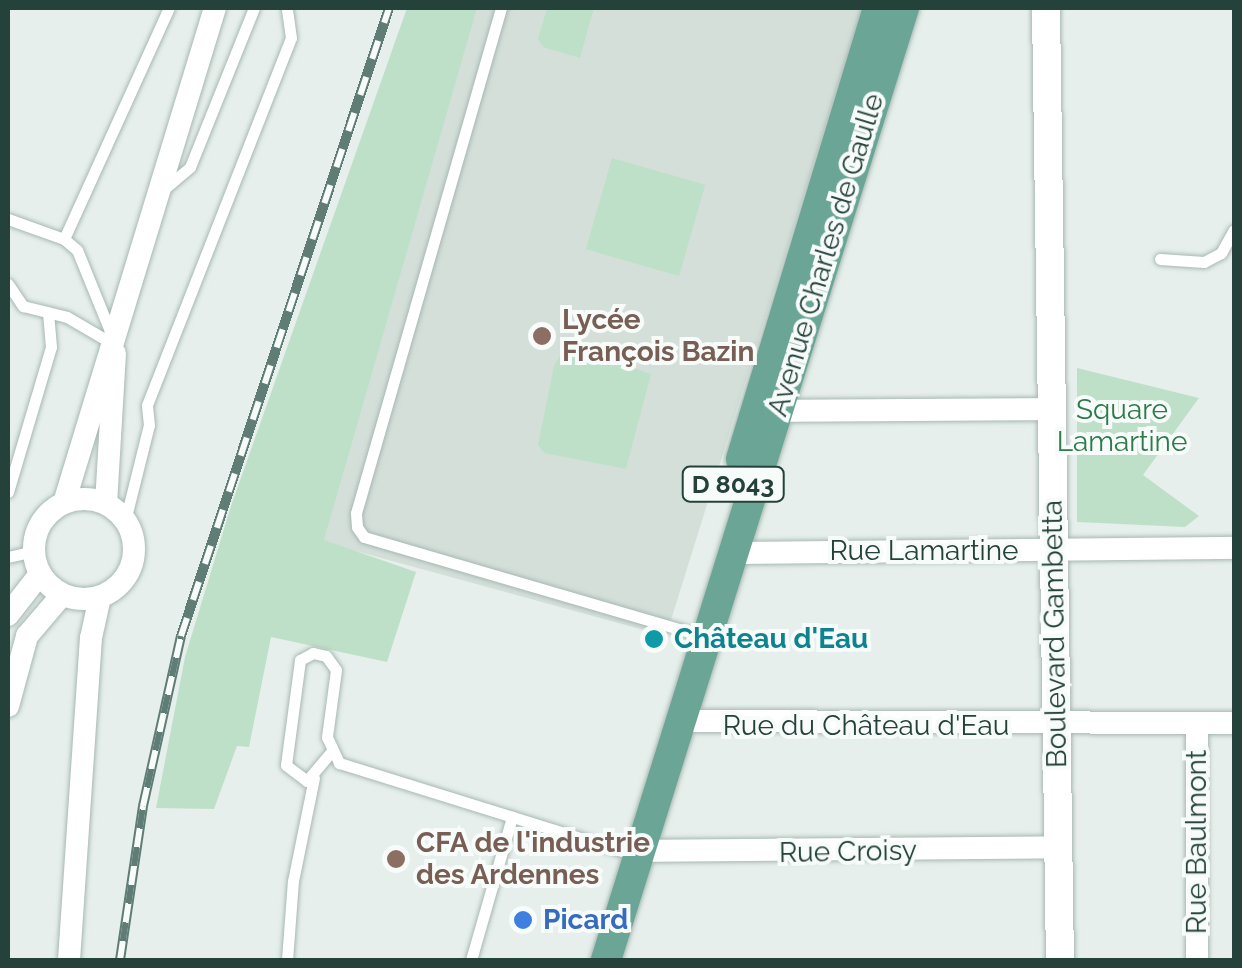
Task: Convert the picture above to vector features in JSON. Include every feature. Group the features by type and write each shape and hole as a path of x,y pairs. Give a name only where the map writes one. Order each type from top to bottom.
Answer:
{"main road":[{"name":"Avenue Charles de Gaulle","path":"606,960 630,851 766,411 878,8"},
{"name":"Avenue Charles de Gaulle","path":"585,960 679,721 697,634 734,547 766,411 904,8"}],"street":[{"path":"8,615 37,562 41,522 64,503 91,397 116,345 215,8"},
{"name":"Boulevard Gambetta","path":"1046,8 1060,960"},
{"path":"106,504 116,345"},
{"path":"766,411 1052,409"},
{"path":"37,562 62,595 100,597 115,590 133,561 125,521 106,504 64,503"},
{"name":"Rue Lamartine","path":"734,547 748,552 1233,546"},
{"path":"8,706 27,636 62,595"},
{"path":"68,960 91,638 100,597"},
{"name":"Rue du Château d'Eau","path":"679,721 1056,727 1234,723"},
{"name":"Rue Baulmont","path":"1197,724 1197,960"},
{"name":"Rue Croisy","path":"630,851 1058,847"}],"lane":[{"path":"64,239 169,8"},
{"path":"158,194 190,167 254,8"},
{"path":"125,521 149,425 147,405 291,38 287,8"},
{"path":"501,8 357,527 364,537 697,634"},
{"path":"8,219 64,239 77,250 116,345"},
{"path":"1160,259 1204,262 1220,253 1234,230"},
{"path":"8,284 23,306 48,312 116,345"},
{"path":"8,492 50,347 48,312"},
{"path":"8,558 37,562"},
{"path":"314,778 298,780 286,765 300,660 313,653 326,656 336,670 327,737 339,764 630,851"},
{"path":"287,960 293,881 314,778 331,752"},
{"path":"472,960 512,817"}],"shaded area":[{"name":"Lycée François Bazin","path":"444,8 862,8 666,636 257,524"}],"green space":[{"path":"407,8 477,8 324,540 416,572 387,662 271,637 249,747 237,746 214,809 156,808 185,657 231,506"},
{"path":"547,8 594,8 580,58 543,47 538,39"},
{"path":"612,158 705,185 679,276 586,249"},
{"path":"579,349 651,374 626,469 544,453 538,445 554,366 560,356"},
{"name":"Square Lamartine","path":"1077,368 1199,398 1143,475 1199,516 1185,527 1077,522"}],"railway":[{"path":"120,960 143,806 181,636 389,8"}],"place":[{"name":"Lycée François Bazin","path":"542,336"},
{"name":"Château d'Eau","path":"654,639"},
{"name":"CFA de l'industrie des Ardennes","path":"396,859"},
{"name":"Picard","path":"523,920"}]}
